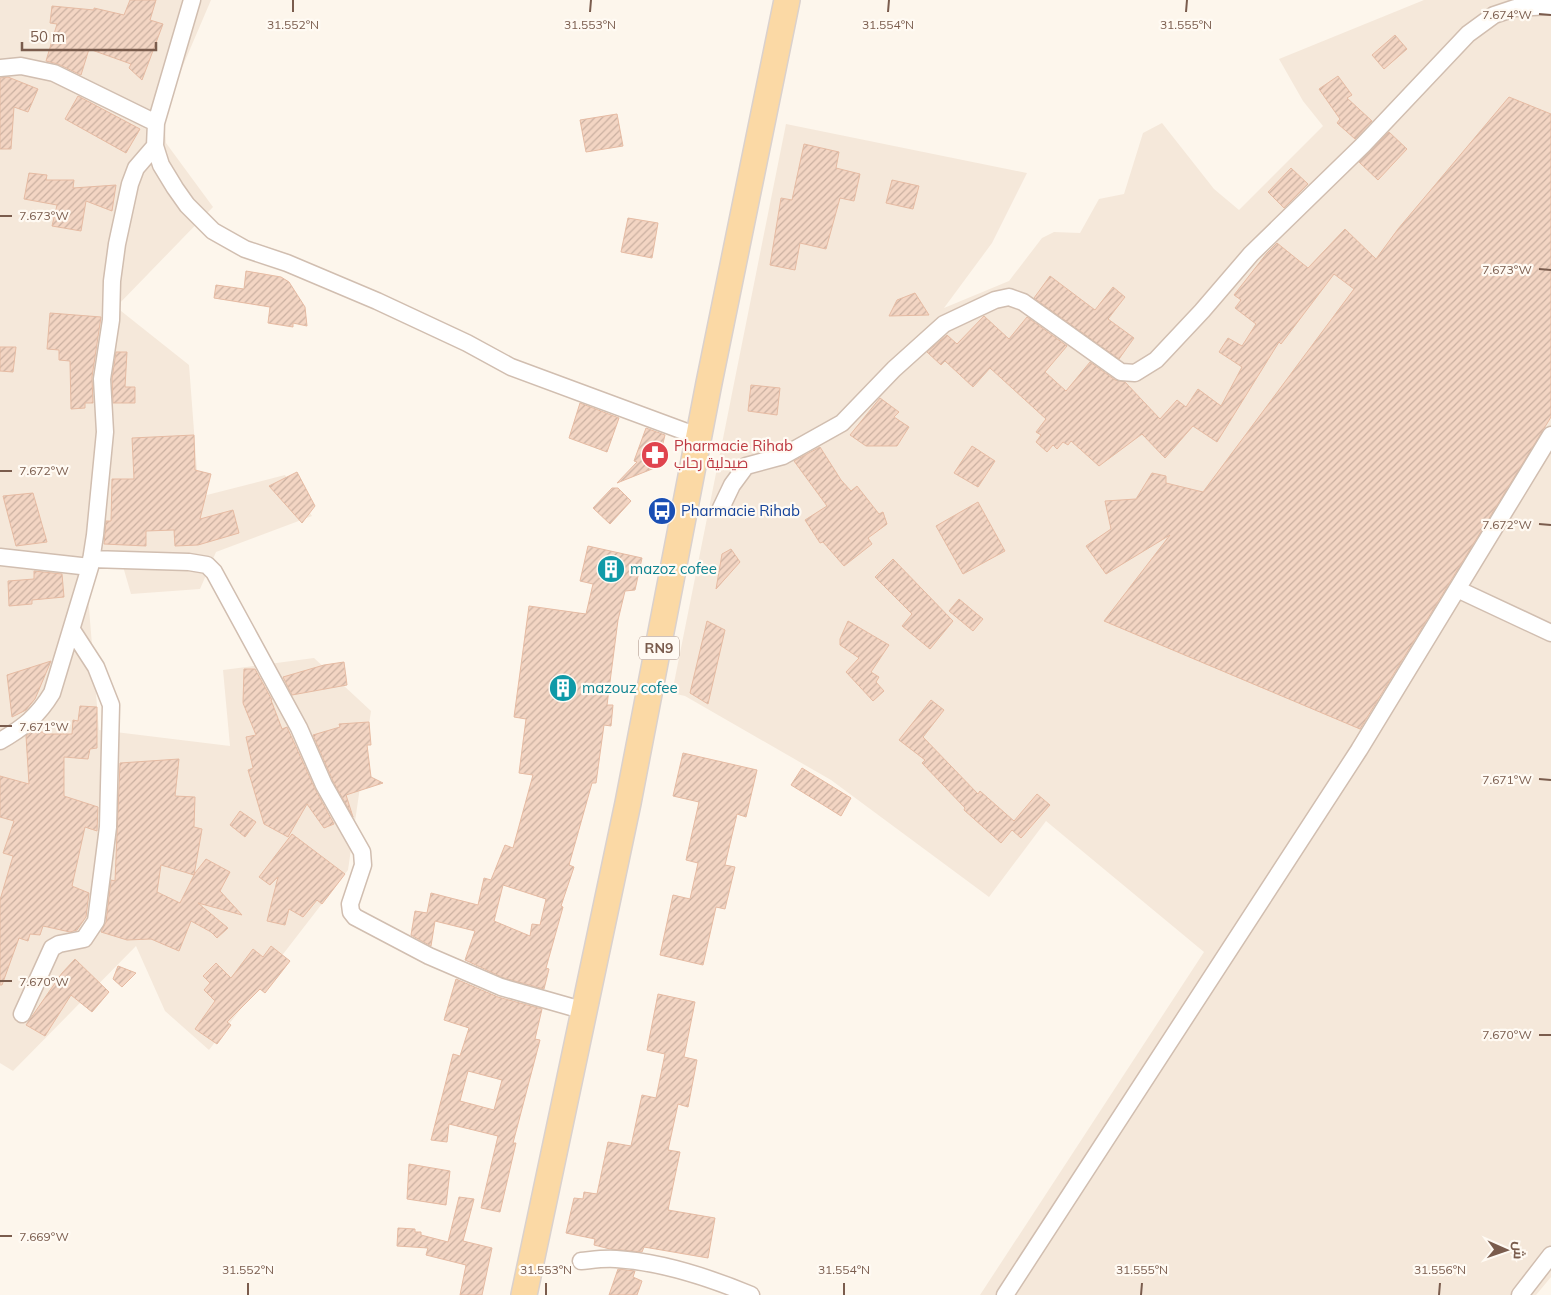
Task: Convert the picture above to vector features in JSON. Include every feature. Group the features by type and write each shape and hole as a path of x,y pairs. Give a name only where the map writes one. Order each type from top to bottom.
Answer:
{"main road":[{"name":"RN9","path":"524,1295 585,1011 787,0"}],"street":[{"path":"192,0 156,123 155,146 161,165 187,205 213,231 245,249 353,291 467,343 511,367 700,437"},
{"path":"721,508 732,485 746,466 783,456 842,423 894,369 944,324 995,300 1009,297 1023,302 1121,372 1135,373 1156,360 1202,311 1251,254 1363,145 1468,34 1494,15 1515,8 1551,6"},
{"path":"0,68 27,67 54,73 156,123"},
{"path":"0,741 23,728 41,712 52,693 72,630 90,563 104,432 102,379 111,320 112,281 117,244 130,184 136,168 155,146"},
{"path":"1005,1295 1359,750 1551,435"},
{"path":"0,557 90,563 189,562 208,565 214,572 299,728 324,785 362,852 364,865 351,898 351,912 354,917 429,956 501,987 585,1011"},
{"path":"1457,589 1551,633"},
{"path":"22,1014 52,948 59,944 84,939 96,921 108,827 110,705 96,667 72,630"},
{"path":"1520,1295 1551,1255"},
{"path":"580,1261 615,1258 679,1270 717,1281 751,1295"}],"shaded area":[{"path":"0,0 211,0 164,110 166,143 213,207 116,307 189,365 199,497 285,475 312,516 216,552 200,589 131,594 122,563 86,572 99,730 230,746 223,670 314,658 371,711 348,870 209,1050 165,1011 136,946 13,1071 0,1063"},
{"path":"1424,0 1551,0 1551,1277 1536,1295 980,1295 1204,952 1046,821 989,897 831,780 685,696 672,693 786,124 1027,173 992,243 944,308 1009,281 1042,238 1054,232 1080,233 1099,199 1124,194 1143,133 1162,123 1214,189 1239,210 1323,126 1303,101 1279,59"}],"building":[{"path":"130,0 156,0 150,20 163,24 142,80 129,68 131,64 89,49 81,75 58,64 46,61 57,24 50,23 52,6 94,10 94,8 124,15"},
{"path":"1395,35 1407,49 1384,69 1372,55"},
{"path":"1338,76 1352,95 1347,98 1372,121 1355,139 1337,123 1340,119 1319,89"},
{"path":"8,77 38,89 28,112 14,107 11,149 0,149 0,78"},
{"path":"78,96 140,129 126,153 65,119"},
{"path":"1509,97 1551,114 1551,417 1360,729 1104,621 1170,535 1106,574 1086,546 1111,529 1105,501 1136,499 1152,473 1166,476 1166,483 1203,492 1354,289 1334,274 1281,344 1279,342 1217,442 1193,426 1165,458 1142,434 1099,466 1071,441 1068,445 1063,442 1057,449 1053,445 1047,452 1036,442 1041,435 1036,432 1046,419 990,368 973,387 945,361 941,365 927,352 947,335 957,344 984,316 1009,339 1027,317 1067,346 1045,372 1066,391 1090,362 1115,380 1125,382 1160,419 1177,400 1186,407 1198,389 1221,406 1242,367 1219,352 1228,338 1242,346 1256,324 1235,308 1241,300 1234,295 1267,253 1277,243 1308,268 1345,229 1376,259 1398,229"},
{"path":"617,114 623,146 586,152 580,120"},
{"path":"1389,132 1407,149 1378,180 1359,162"},
{"path":"804,144 839,152 836,168 860,174 854,201 840,198 826,249 800,243 795,270 770,265 781,198 792,200"},
{"path":"1291,168 1308,184 1284,208 1268,192"},
{"path":"29,173 47,175 46,180 74,180 73,188 116,185 112,211 86,201 81,231 52,226 57,205 24,199"},
{"path":"892,180 919,186 913,209 886,203"},
{"path":"628,218 658,223 652,258 621,252"},
{"path":"246,271 281,277 289,282 305,307 307,326 293,323 293,327 268,323 270,307 214,298 216,285 244,289"},
{"path":"1050,276 1095,310 1113,287 1125,297 1108,319 1134,338 1119,359 1034,298"},
{"path":"915,293 929,315 889,316 897,300"},
{"path":"50,313 101,317 92,377 93,403 85,403 85,408 71,409 70,361 59,360 59,350 47,349"},
{"path":"0,347 16,347 13,372 0,371"},
{"path":"116,352 127,352 125,387 135,387 135,403 113,403 112,379"},
{"path":"751,385 780,388 777,415 748,411"},
{"path":"880,398 899,412 894,417 909,427 897,446 866,446 850,435"},
{"path":"580,403 619,418 607,452 569,438"},
{"path":"646,428 665,435 657,467 617,483 637,462 634,461"},
{"path":"194,435 195,470 211,474 200,519 233,510 239,533 198,545 175,546 174,530 146,531 146,546 104,544 106,521 111,521 112,479 134,479 132,438"},
{"path":"972,446 995,461 978,487 954,473"},
{"path":"820,447 841,480 851,491 857,486 879,514 883,512 887,524 868,538 872,544 844,566 823,542 820,543 805,520 827,506 794,461"},
{"path":"297,472 315,506 302,523 269,486"},
{"path":"612,488 618,488 631,501 610,524 593,508"},
{"path":"33,493 47,542 16,546 3,496"},
{"path":"978,502 1005,551 963,574 936,526"},
{"path":"588,546 642,558 635,590 625,591 618,620 607,705 613,705 611,726 604,725 596,783 592,783 569,865 574,867 561,906 563,907 546,968 549,969 544,989 504,978 465,960 475,931 435,921 431,946 411,935 415,911 427,913 431,893 478,905 484,878 491,880 505,845 513,848 533,775 519,773 526,719 514,717 529,606 586,614 593,584 580,581","holes":["503,885 546,899 540,925 532,924 530,936 494,921"]},
{"path":"731,549 740,562 716,589 722,554"},
{"path":"893,559 953,621 930,649 902,626 912,614 875,577"},
{"path":"34,571 62,574 64,597 32,600 32,604 9,606 8,581 34,579"},
{"path":"959,599 983,619 973,631 949,611"},
{"path":"707,621 725,630 708,704 690,693"},
{"path":"848,621 889,645 871,672 879,677 876,682 884,691 873,701 846,672 859,658 840,645 840,639"},
{"path":"51,661 35,699 26,710 12,717 7,675"},
{"path":"344,662 347,685 292,695 283,677 324,665"},
{"path":"244,669 255,669 272,700 282,729 287,727 315,789 334,824 324,828 307,804 288,837 264,824 248,770 253,768 246,737 256,735 243,703"},
{"path":"931,700 944,710 923,737 978,794 980,791 1014,821 1037,794 1050,805 1021,838 1012,830 1001,843 964,810 965,808 922,763 925,760 899,740"},
{"path":"80,706 97,707 97,748 90,749 88,759 64,757 64,796 98,807 97,831 85,827 72,886 89,893 86,917 77,930 70,932 43,926 40,935 30,934 28,941 19,938 2,985 0,985 0,900 13,856 3,853 14,821 0,817 0,776 29,784 26,736 31,732 72,734 73,720 78,721"},
{"path":"369,722 371,745 367,745 371,777 383,783 346,795 353,817 333,781 313,735 340,727 339,724"},
{"path":"683,753 757,770 746,817 737,814 725,865 735,867 725,909 716,907 703,965 660,955 673,895 690,899 698,863 686,860 699,802 673,796"},
{"path":"179,759 175,796 195,797 194,827 202,829 194,875 206,859 230,872 220,891 242,915 198,903 228,928 217,938 211,932 191,921 179,951 151,939 127,940 101,932 106,922 111,880 115,881 120,763","holes":["161,865 194,875 180,903 157,892"]},
{"path":"802,768 851,798 841,816 791,785"},
{"path":"240,811 256,822 245,837 230,825"},
{"path":"292,834 345,874 322,904 317,900 303,917 289,909 285,925 267,921 278,877 270,885 259,877"},
{"path":"271,946 290,961 265,993 260,989 227,1022 231,1025 217,1044 195,1029 215,1001 204,990 210,983 203,976 216,963 231,978 253,949 263,957"},
{"path":"75,959 109,992 92,1012 71,995 45,1036 26,1025 62,973"},
{"path":"118,966 136,973 122,987 113,979"},
{"path":"456,979 498,997 542,1009 535,1039 540,1040 513,1143 516,1143 500,1212 481,1208 498,1136 449,1124 447,1142 431,1140 453,1054 460,1056 469,1028 444,1020","holes":["468,1071 502,1080 494,1110 460,1101"]},
{"path":"658,994 695,1002 684,1057 697,1060 688,1107 678,1104 668,1150 680,1152 668,1210 715,1218 708,1258 644,1247 642,1252 610,1249 594,1245 595,1239 566,1233 574,1198 583,1199 584,1192 597,1194 608,1142 631,1146 642,1095 656,1098 665,1054 647,1050"},
{"path":"409,1164 450,1171 446,1205 407,1199"},
{"path":"459,1197 474,1199 463,1241 492,1248 482,1295 460,1295 466,1265 426,1255 428,1248 397,1246 398,1228 415,1229 415,1232 421,1232 421,1235 448,1242"},
{"path":"618,1269 635,1271 633,1277 642,1281 637,1295 609,1295"}],"place":[{"name":"Pharmacie Rihab صيدلية رحاب","path":"655,455"},
{"name":"Pharmacie Rihab","path":"662,511"},
{"name":"mazoz cofee","path":"611,569"},
{"name":"mazouz cofee","path":"563,688"}]}
